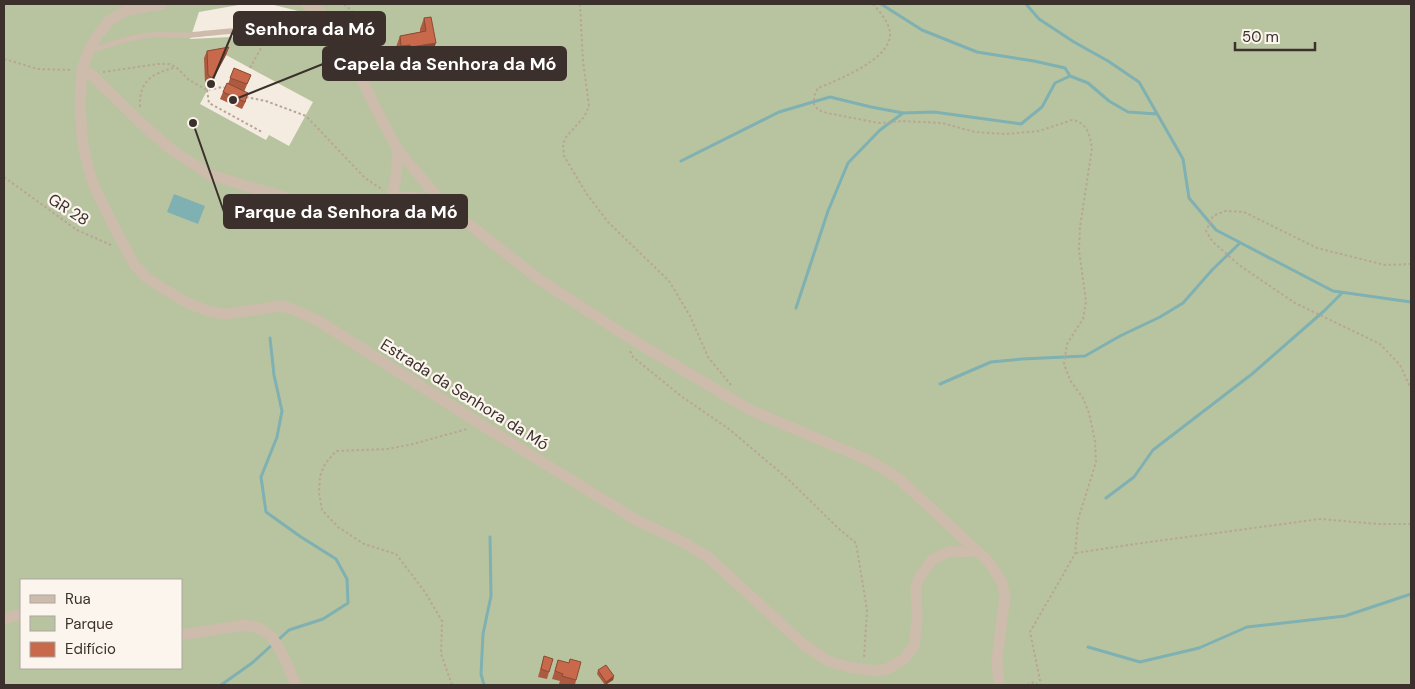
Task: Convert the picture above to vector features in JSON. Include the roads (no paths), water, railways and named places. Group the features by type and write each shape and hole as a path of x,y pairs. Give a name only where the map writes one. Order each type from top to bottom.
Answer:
{"street":[{"name":"Estrada da Senhora da Mó","path":"162,4 127,10 109,22 98,35 88,52 80,108 83,144 95,188 126,252 134,264 146,277 167,292 188,303 225,314 282,306 317,320 638,521 681,541 708,557 803,644 828,661 848,667 876,671 888,669 904,659 914,646 918,622 916,588 919,578 929,563 938,556 949,552 975,551"},
{"path":"306,4 320,12 340,32 345,46 398,150 444,205 540,280 628,337 750,410 868,460 897,477 993,568 1004,590 1005,602 997,659 999,685"},
{"path":"86,72 172,150 210,175 351,218 363,217 378,212 388,204 393,195 398,150"},
{"path":"393,195 422,198 444,205"},
{"path":"4,619 20,614"},
{"path":"182,635 245,625 259,628 272,636 282,653 296,685"}],"lane":[{"path":"88,52 126,39 155,35 184,35 271,28 305,31 330,38 345,46"}],"water":[{"path":"174,194 205,206 198,224 167,212"}],"waterway":[{"path":"881,4 922,30 977,52 1065,68 1070,76"},
{"path":"1026,4 1039,19 1139,82 1183,159 1189,198 1216,230 1333,291 1411,302"},
{"path":"681,161 779,112 830,97 903,113 934,112 1021,124 1042,107 1055,83 1070,76 1088,83 1109,101 1128,112 1157,114"},
{"path":"796,308 828,211 848,163 880,130 903,113"},
{"path":"940,384 991,362 1085,356 1183,303 1212,270 1240,243"},
{"path":"1106,498 1134,477 1153,450 1252,374 1342,293"},
{"path":"270,338 274,375 282,411 277,437 261,477 266,512 336,559 347,579 348,603 323,619 289,630 278,640"},
{"path":"484,685 481,674 483,634 491,596 490,537"},
{"path":"1088,647 1140,662 1199,648 1247,627 1345,616 1411,594"},
{"path":"221,685 252,663 273,644"}],"place":[{"name":"Senhora da Mó","path":"211,84"},
{"name":"Capela da Senhora da Mó","path":"233,100"},
{"name":"Parque da Senhora da Mó","path":"193,123"}]}
